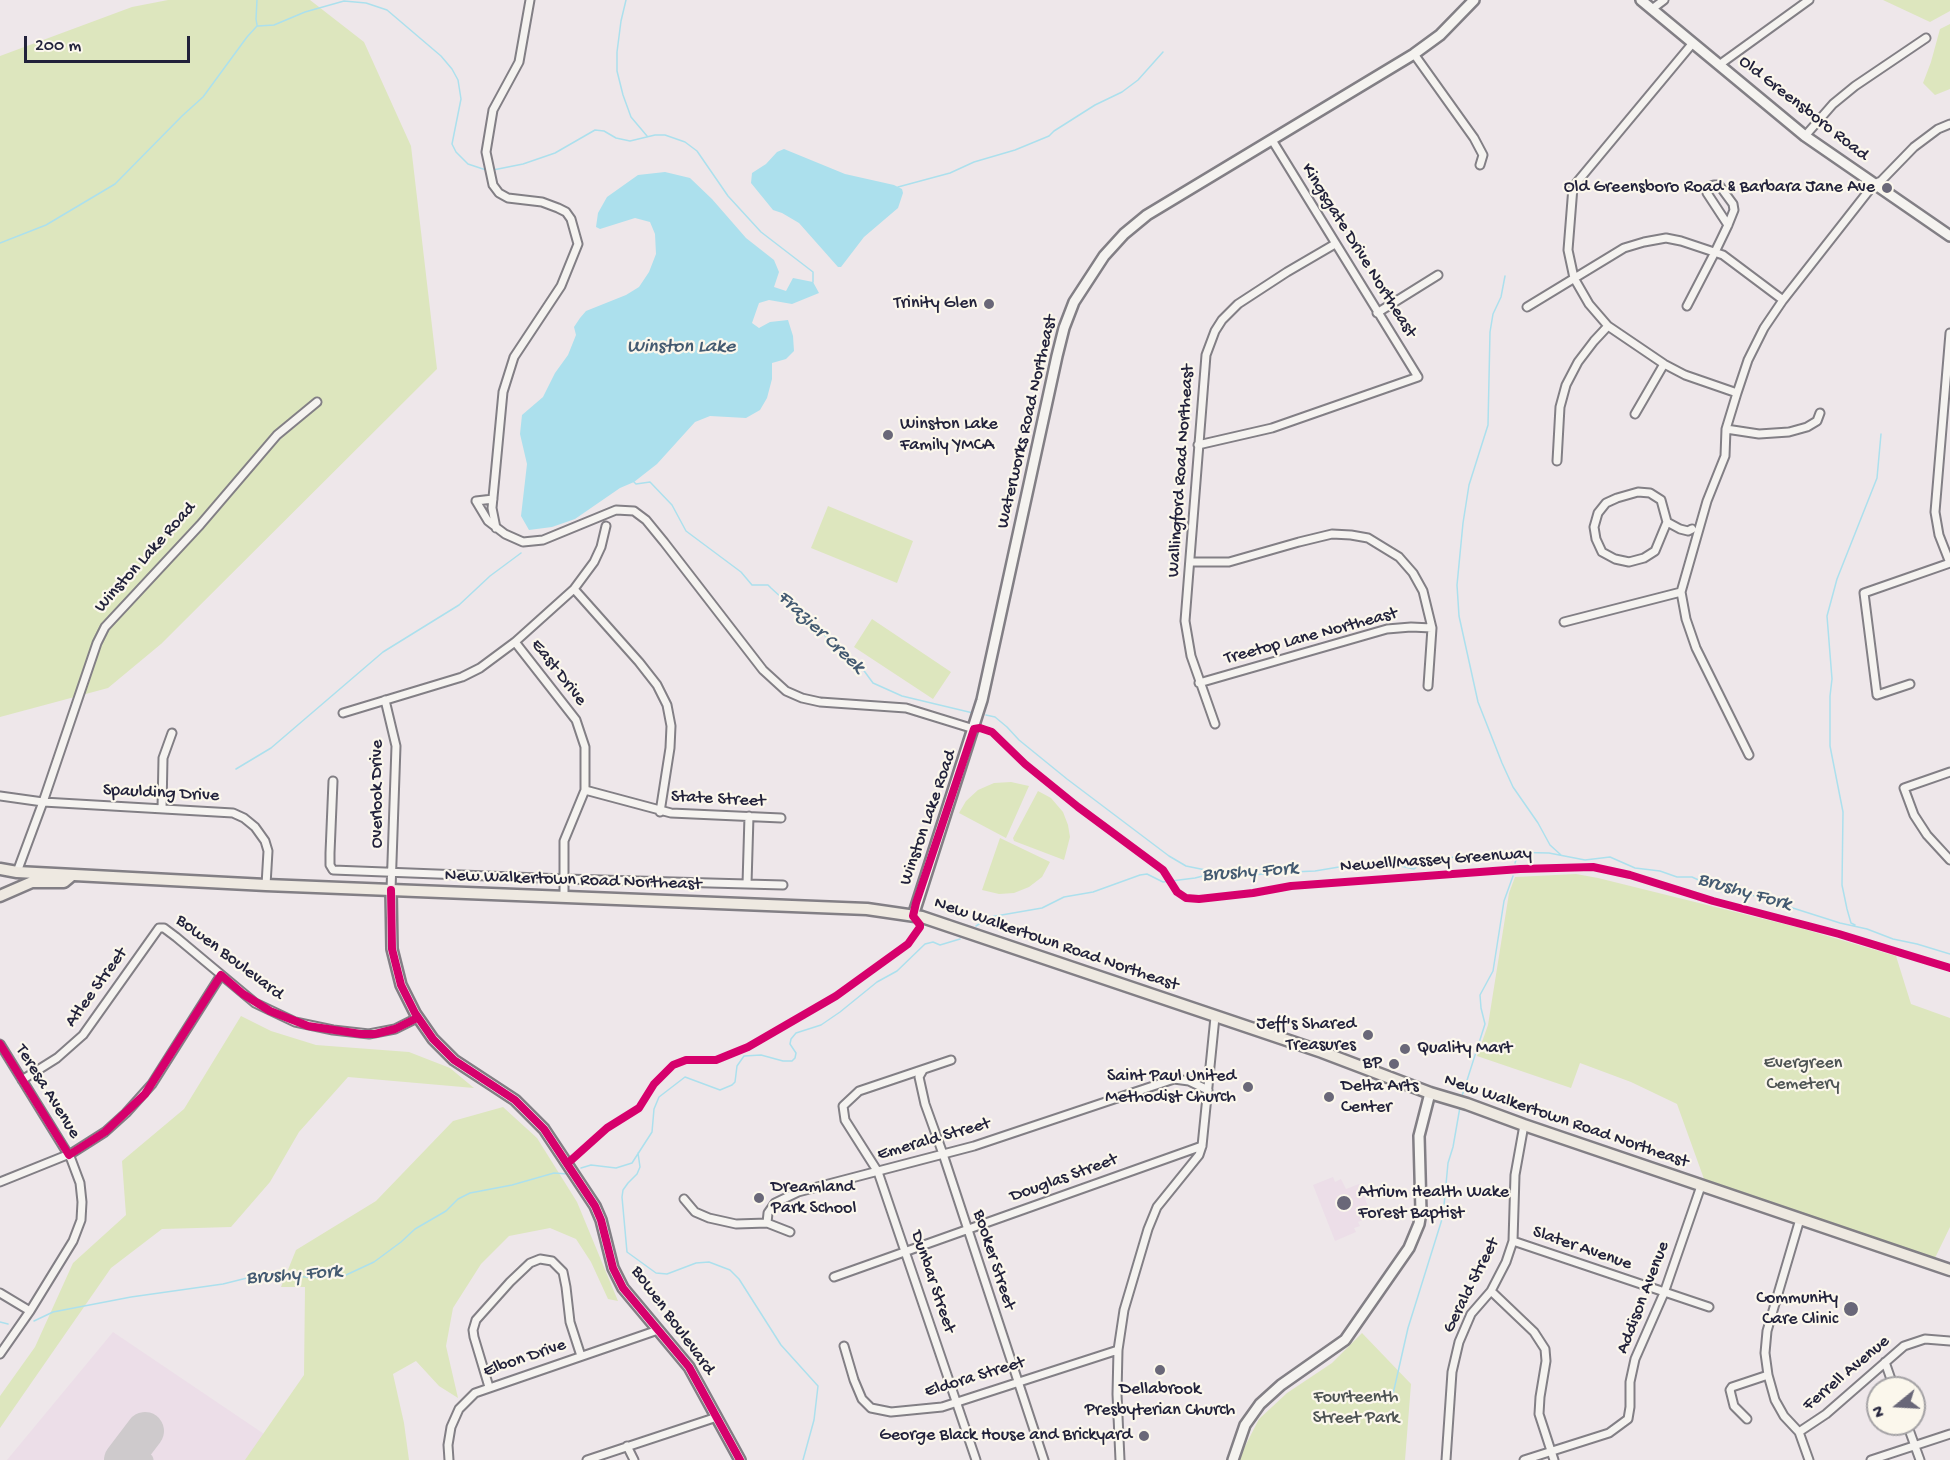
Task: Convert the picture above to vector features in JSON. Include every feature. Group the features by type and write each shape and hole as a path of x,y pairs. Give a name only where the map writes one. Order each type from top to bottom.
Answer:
{"main road":[{"name":"New Walkertown Road Northeast","path":"0,869 17,872 266,885 867,909 913,916 952,927 1322,1052 1430,1093 1950,1270"},
{"path":"0,896 12,885 17,872"},
{"path":"0,896 32,882 64,882 73,875"}],"street":[{"path":"496,528 492,508 503,392 514,357 561,286 578,244 571,219 566,212 542,202 508,198 499,193 493,185 486,152 493,110 519,62 530,0"},
{"name":"Waterworks Road Northeast","path":"974,729 1064,328 1074,302 1104,256 1124,234 1147,215 1414,54 1440,35 1474,0"},
{"name":"Old Greensboro Road","path":"1641,0 1805,136 1950,236"},
{"path":"1653,9 1664,0"},
{"path":"1719,64 1809,0"},
{"path":"1805,136 1833,104 1926,38"},
{"path":"1692,44 1573,187 1568,250 1574,278 1589,304 1608,326 1664,364 1685,375 1737,393"},
{"path":"1414,54 1474,138 1483,155 1480,165"},
{"path":"1749,755 1696,648 1686,619 1682,592 1695,531 1725,456 1726,429 1737,393 1748,360 1764,328 1783,300 1874,184 1881,181 1914,147 1938,129 1950,124"},
{"name":"Kingsgate Drive Northeast","path":"1198,445 1272,428 1418,377 1272,140"},
{"path":"1687,306 1715,252 1728,225 1734,210 1733,204 1719,185 1714,184 1708,187 1707,193 1728,225"},
{"path":"1527,308 1624,248 1656,239 1674,239 1715,252 1783,300"},
{"name":"Wallingford Road Northeast","path":"1215,724 1191,656 1185,621 1206,355 1215,331 1222,320 1238,304 1335,244"},
{"path":"1377,313 1438,275"},
{"path":"1557,461 1560,407 1566,385 1578,362 1608,326"},
{"path":"1910,684 1877,695 1864,593 1950,563 1939,535 1935,512 1950,333"},
{"path":"1635,414 1664,364"},
{"name":"Winston Lake Road","path":"17,872 44,802 97,643 105,627 200,525 277,435 317,402"},
{"path":"1726,429 1760,434 1789,432 1807,427 1817,421 1820,413"},
{"path":"1638,492 1650,493 1661,500 1667,522 1655,551 1644,558 1629,562 1615,559 1602,552 1594,527 1598,513 1606,503 1638,492"},
{"path":"493,499 476,501 488,521 518,540 536,542 616,510 634,511 646,520 664,542 763,670 786,691 820,702 906,708 974,729"},
{"path":"1667,522 1680,529 1695,531"},
{"path":"343,713 462,677 480,668 515,642 574,589 594,562 601,547 606,526"},
{"path":"1190,562 1230,562 1332,534 1368,538 1400,557 1413,573 1423,591 1432,628 1428,686"},
{"path":"574,589 639,662 657,685 667,705 671,726 667,777 660,812"},
{"path":"1564,622 1682,592"},
{"name":"Treetop Lane Northeast","path":"1199,683 1387,629 1432,628"},
{"name":"East Drive","path":"515,642 564,704 579,727 586,757 585,789 564,842 564,897"},
{"name":"Overlook Drive","path":"385,700 396,746 391,890"},
{"name":"Winston Lake Road","path":"913,916 974,729"},
{"path":"162,809 163,758 172,733"},
{"path":"1950,772 1904,788 1914,815 1927,835 1950,860"},
{"path":"333,781 330,853 331,868 336,870 783,885"},
{"name":"State Street","path":"585,789 660,812 781,818"},
{"name":"Spaulding Drive","path":"0,796 44,802 233,813 255,827 265,841 268,851 266,885"},
{"path":"747,884 749,816"},
{"name":"Bowen Boulevard","path":"391,890 393,955 401,985 417,1018 433,1039 454,1060 515,1100 544,1129 596,1206 602,1220 613,1268 623,1288 689,1367 740,1460"},
{"name":"Bowen Boulevard","path":"159,928 164,928 176,937 243,994 270,1011 308,1026 375,1034 395,1029 417,1018"},
{"name":"Atlee Street","path":"22,1080 57,1058 79,1040 159,928"},
{"path":"0,1182 69,1155 105,1132 145,1094 221,975"},
{"path":"1120,1460 1118,1350 1124,1310 1148,1229 1157,1207 1199,1155 1202,1146 1215,1017"},
{"name":"Teresa Avenue","path":"0,1044 69,1155 80,1183 81,1220 74,1241 0,1354"},
{"path":"923,1070 951,1060"},
{"name":"Dunbar Street","path":"923,1070 859,1091 843,1106 845,1120 878,1172 976,1460"},
{"name":"Booker Street","path":"923,1070 919,1077 925,1104 1044,1460"},
{"name":"Emerald Street","path":"767,1223 770,1209 786,1196 999,1138 1174,1079 1208,1089"},
{"path":"1233,1460 1243,1431 1260,1404 1281,1385 1345,1340 1408,1248 1419,1224 1421,1212 1419,1136 1430,1093"},
{"name":"Gerald Street","path":"1446,1460 1452,1372 1457,1351 1467,1321 1491,1291 1506,1262 1513,1241 1515,1175 1524,1125"},
{"name":"Douglas Street","path":"834,1277 1202,1146"},
{"name":"Addison Avenue","path":"1524,1460 1609,1433 1628,1419 1630,1382 1635,1359 1664,1293 1701,1186"},
{"path":"684,1199 695,1212 709,1218 736,1224 767,1223 790,1232"},
{"path":"1800,1219 1767,1331 1765,1345 1768,1375 1779,1408 1799,1432 1809,1460"},
{"name":"Slater Avenue","path":"1513,1241 1709,1307"},
{"path":"489,1387 474,1338 473,1330 476,1320 504,1288 535,1260 547,1259 556,1264 562,1272 570,1322 581,1356"},
{"path":"1491,1291 1534,1332 1545,1349 1545,1372 1539,1407 1554,1460"},
{"path":"0,1293 30,1311"},
{"name":"Elbon Drive","path":"449,1460 449,1435 455,1416 467,1399 480,1390 658,1330"},
{"name":"Ferrell Avenue","path":"1799,1432 1826,1414 1904,1346 1918,1340 1950,1341"},
{"name":"Eldora Street","path":"844,1346 858,1392 871,1408 881,1411 909,1411 942,1407 1118,1350"},
{"path":"1885,1362 1890,1376"},
{"path":"1747,1419 1734,1406 1730,1390 1732,1387 1768,1375"},
{"path":"586,1460 717,1418"},
{"path":"1871,1460 1950,1434"},
{"path":"1911,1436 1920,1460"},
{"path":"627,1446 634,1460"}],"shaded area":[{"name":"Atrium Health Wake Forest Baptist","path":"1333,1177 1335,1182 1341,1179 1346,1189 1359,1184 1372,1216 1358,1222 1360,1226 1354,1228 1356,1232 1335,1241 1313,1185"},
{"path":"113,1332 273,1440 258,1460 7,1460"}],"green space":[{"path":"168,0 310,0 364,42 411,146 437,369 161,644 108,688 0,717 0,56 132,7"},
{"path":"1883,0 1950,0 1950,11 1930,22"},
{"path":"1950,24 1950,89 1935,95 1923,83 1940,29"},
{"path":"828,506 913,541 897,583 811,548"},
{"path":"872,619 951,672 933,699 854,647"},
{"path":"1011,782 1029,786 1006,838 959,813 966,801 978,790 994,783"},
{"path":"1038,791 1051,798 1063,812 1068,825 1070,837 1064,860 1014,841 1013,838"},
{"path":"1000,838 1050,862 1042,877 1029,887 1014,893 999,894 982,890"},
{"name":"Evergreen Cemetery","path":"1576,874 1800,928 1896,956 1911,1004 1950,1018 1950,1227 1935,1258 1704,1179 1677,1104 1631,1082 1580,1063 1571,1088 1477,1056 1488,1025 1509,893 1515,877"},
{"path":"241,1016 271,1031 316,1045 409,1052 450,1068 474,1088 348,1077 299,1132 270,1182 231,1227 162,1229 111,1268 0,1428 0,1396 35,1347 73,1263 126,1215 122,1161 184,1109"},
{"path":"503,1107 537,1138 577,1202 618,1301 608,1299 591,1262 576,1239 550,1228 509,1236 481,1264 453,1308 446,1346 458,1398 439,1386 416,1361 393,1374 404,1423 409,1460 245,1460 304,1375 305,1287 281,1287 296,1250 376,1201 453,1121"},
{"name":"Fourteenth Street Park","path":"1362,1333 1411,1384 1405,1460 1238,1460 1259,1419 1287,1393 1332,1363"}],"water":[{"path":"784,149 845,174 894,185 902,189 903,193 898,208 864,237 841,267 838,267 799,223 773,210 751,183 752,173"},
{"name":"Winston Lake","path":"665,172 690,178 746,238 774,260 779,272 774,287 786,291 793,278 813,282 819,293 792,304 769,300 759,303 752,323 759,328 770,322 788,320 793,336 794,351 786,359 772,363 772,379 767,398 760,410 746,418 710,416 695,422 657,464 634,482 620,488 575,519 552,527 529,530 521,516 527,464 520,434 522,415 543,397 555,373 568,355 576,335 574,327 580,318 586,311 626,295 639,287 649,272 656,254 655,234 650,222 635,218 600,229 596,227 598,213 607,197 638,175"}],"waterway":[{"name":"Frazier Creek","path":"257,0 257,25"},
{"path":"626,0 617,52 617,71 631,117 647,136"},
{"name":"Frazier Creek","path":"258,26 274,25 305,12 344,1 366,3 387,10 441,56 452,69 458,80 461,99 452,144 456,152 468,164 486,170"},
{"path":"0,243 46,225 115,184 203,97 257,26"},
{"path":"898,187 950,173 974,162 1015,150 1049,136 1095,105 1122,92 1138,80 1163,52"},
{"name":"Frazier Creek","path":"493,170 523,164 555,153 595,130 630,141 665,135 685,142 697,151 728,196 761,232 813,272 813,282"},
{"path":"1505,276 1490,332 1488,425 1469,485 1463,523 1457,585 1459,616 1478,702 1502,763 1513,787 1550,845 1561,855"},
{"path":"1855,925 1851,923 1842,885 1843,812 1830,746 1832,679 1827,616 1837,579 1877,478 1881,434"},
{"name":"Frazier Creek","path":"634,482 636,484 650,482 672,505 686,531 741,572 752,585 768,585 794,609 807,625 822,632 839,652 862,668 873,683 902,696 973,713"},
{"path":"236,769 271,748 383,652 459,605 490,576 521,553"},
{"name":"Brushy Fork","path":"986,715 995,717 1067,779 1169,856 1186,866 1240,877 1315,871 1357,864 1396,865 1414,869 1427,860 1465,856 1479,857 1502,852 1549,853 1585,860 1610,857 1635,868 1660,871 1677,877 1692,877 1705,883 1733,889 1893,939 1950,954"},
{"path":"1515,863 1518,854"},
{"name":"Brushy Fork","path":"976,926 990,917 1042,908 1064,897 1093,892 1140,875 1147,874 1163,882 1219,872"},
{"path":"1462,1096 1485,1024 1480,995 1493,971 1504,901 1513,876"},
{"name":"Brushy Fork","path":"581,1168 591,1165 616,1168 632,1163 652,1132 654,1109 659,1097 685,1077 720,1090 735,1082 737,1066 744,1056 761,1055 792,1061 796,1053 790,1044 796,1033 821,1025 840,1012 877,982 897,971 925,944 933,942 940,945 960,939"},
{"path":"1393,1394 1408,1328 1443,1216 1448,1163 1460,1107"},
{"path":"638,1153 640,1167 623,1190 622,1197 627,1252 656,1273 667,1274 696,1263 709,1262 730,1270 739,1279 781,1345 818,1386 814,1420 803,1460"},
{"name":"Brushy Fork","path":"34,1321 53,1312 131,1297 223,1284 255,1276 319,1278 346,1275 374,1262 415,1229 446,1211 458,1199 470,1193 512,1185 554,1173 568,1174"},
{"name":"Brushy Fork","path":"0,1322 8,1324"}],"taxiway":[{"path":"131,1449 146,1460"}],"runway":[{"path":"123,1460 145,1431"}],"cycle path":[{"name":"Newell/Massey Greenway","path":"568,1163 607,1128 639,1108 654,1084 673,1065 686,1060 716,1060 748,1047 836,996 908,944 920,927 913,916 916,903 974,729 980,728 992,732 1025,764 1078,807 1163,870 1177,892 1186,898 1199,899 1253,893 1291,886 1520,869 1593,867 1630,875 1713,901 1839,934 1950,968"},
{"path":"391,890 392,949 401,985 415,1013 433,1039 454,1060 515,1100 544,1129 595,1206 601,1220 613,1268 623,1288 689,1367 740,1460"},
{"path":"0,1044 69,1155 105,1132 145,1094 221,975 243,994 270,1011 308,1026 375,1034 395,1029 417,1018"}],"place":[{"name":"Old Greensboro Road & Barbara Jane Ave","path":"1887,188"},
{"name":"Trinity Glen","path":"989,304"},
{"name":"Winston Lake Family YMCA","path":"888,435"},
{"name":"Jeff's Shared Treasures","path":"1368,1035"},
{"name":"Quality Mart","path":"1405,1049"},
{"name":"BP","path":"1394,1064"},
{"name":"Saint Paul United Methodist Church","path":"1248,1087"},
{"name":"Delta Arts Center","path":"1329,1097"},
{"name":"Dreamland Park School","path":"759,1198"},
{"name":"Atrium Health Wake Forest Baptist","path":"1344,1203"},
{"name":"Community Care Clinic","path":"1851,1309"},
{"name":"Dellabrook Presbyterian Church","path":"1160,1370"},
{"name":"George Black House and Brickyard","path":"1144,1436"}]}
